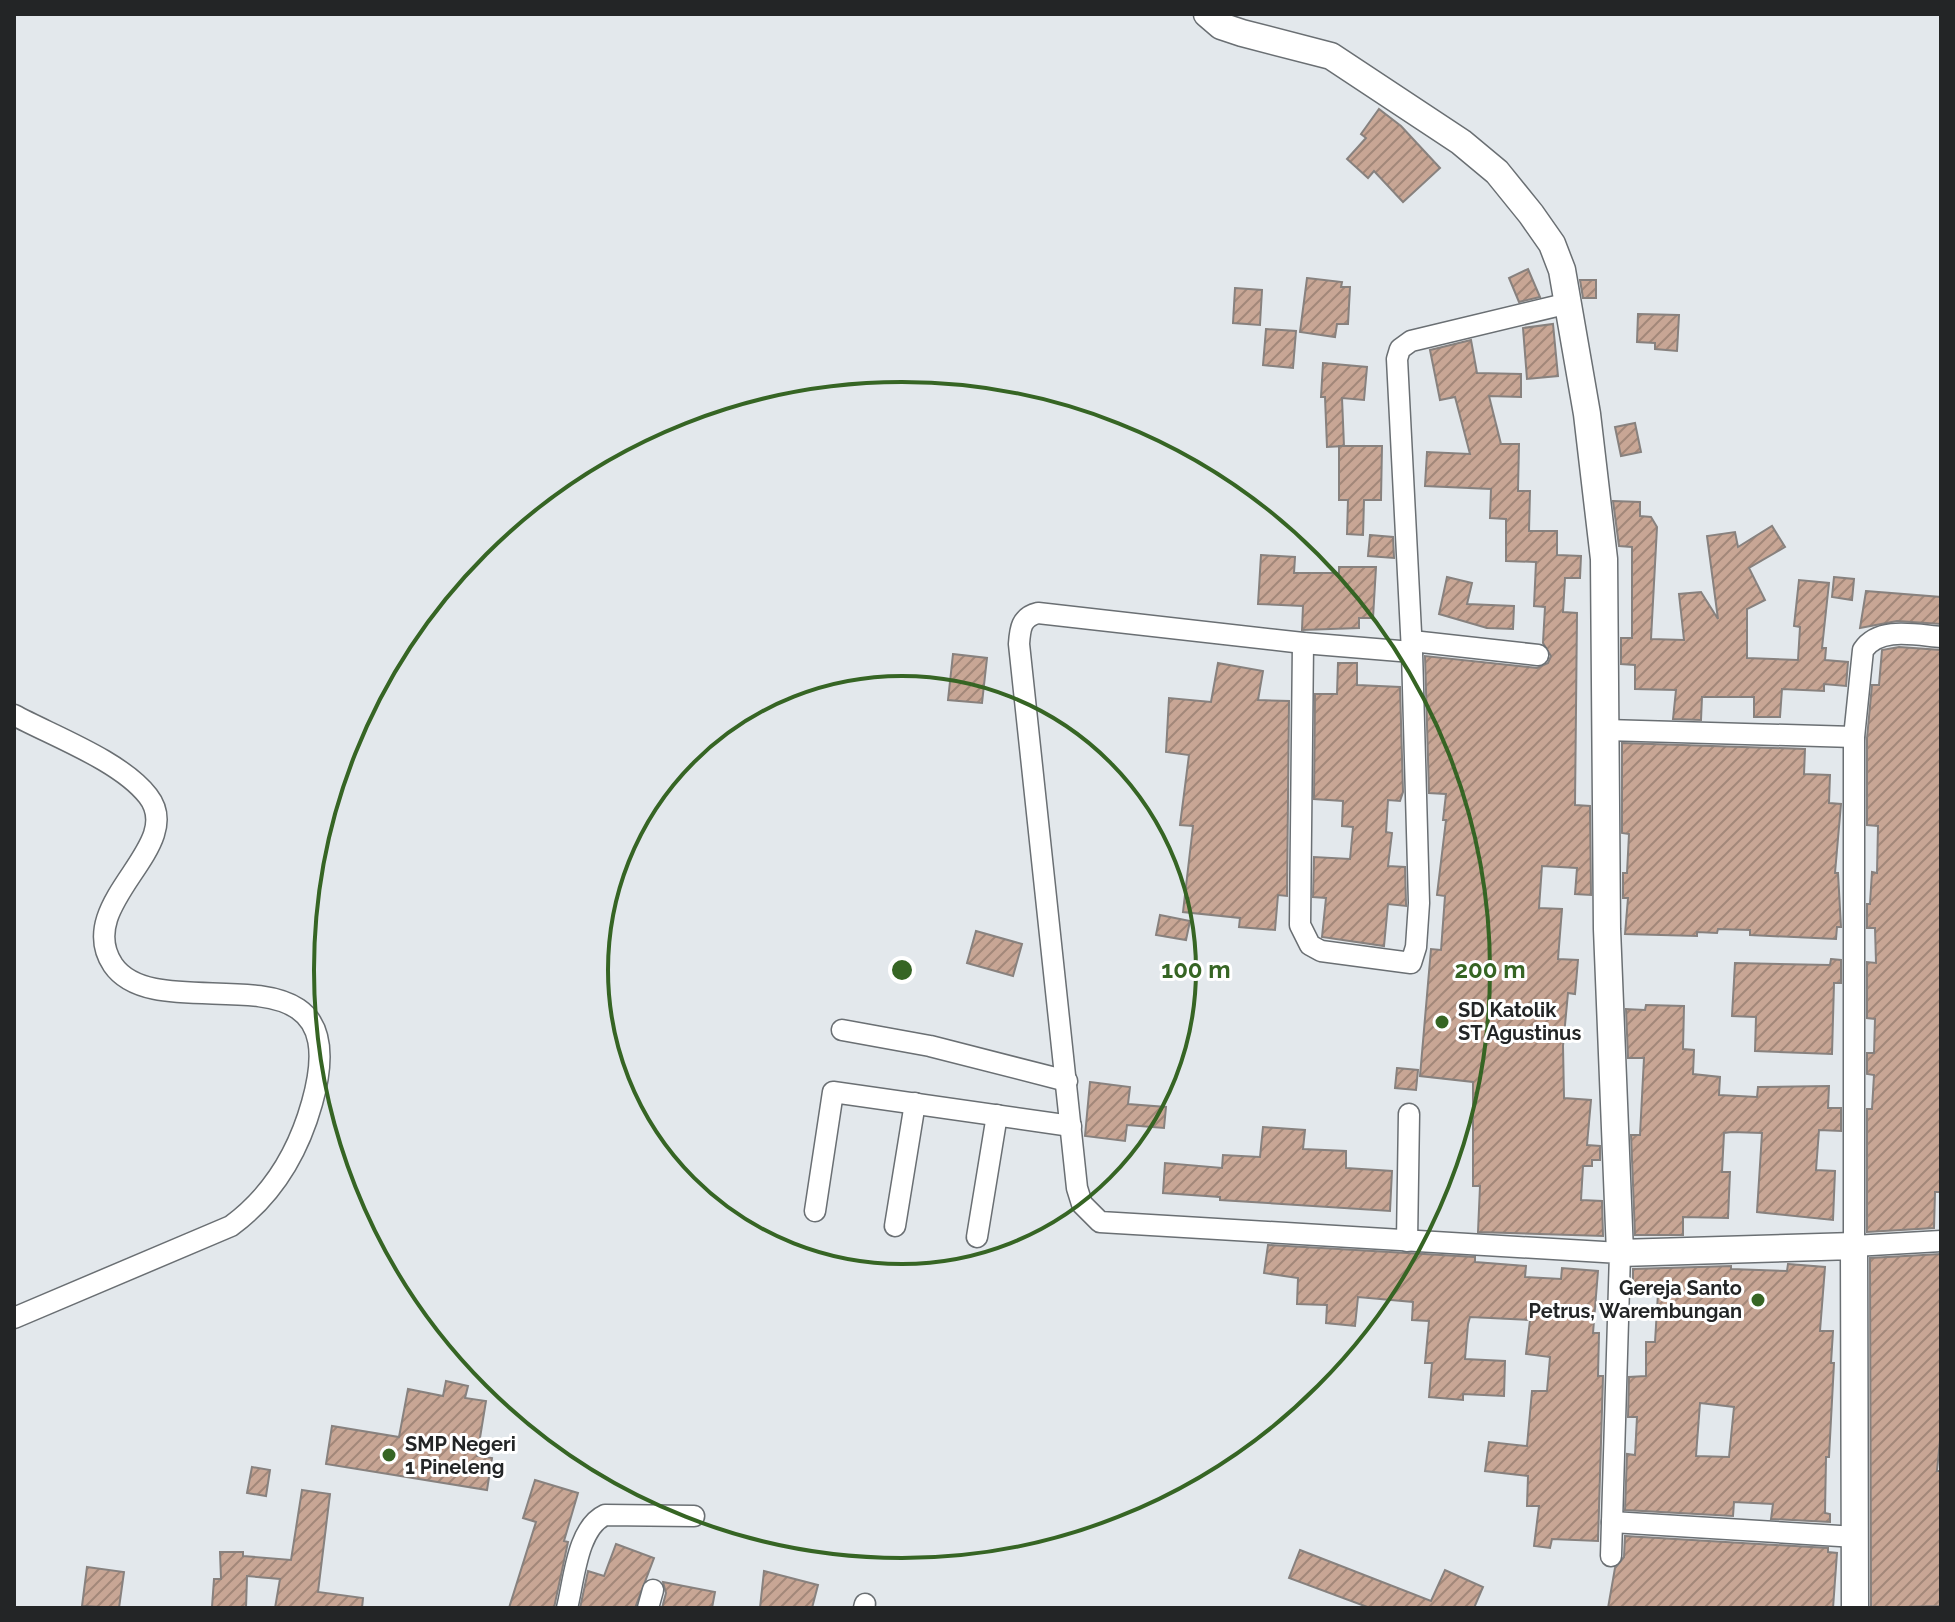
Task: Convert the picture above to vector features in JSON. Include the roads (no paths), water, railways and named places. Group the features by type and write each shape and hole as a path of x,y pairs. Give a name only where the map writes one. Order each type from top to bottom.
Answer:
{"street":[{"path":"1207,14 1221,26 1331,56 1461,142 1497,172 1552,244 1569,303 1594,467 1604,559 1610,1059 1620,1253 1611,1556"},
{"path":"1303,643 1300,925 1310,945 1321,951 1407,963 1414,958 1419,903 1412,646 1397,366 1400,349 1411,341 1569,303"},
{"path":"1538,655 1412,646 1303,643 1038,613 1029,615 1020,626 1019,644 1082,1204 1100,1222 1620,1253 1941,1241"},
{"path":"1855,1608 1854,737 1863,650 1869,641 1883,635 1941,637"},
{"path":"14,715 118,770 148,796 155,808 155,833 102,927 106,952 114,967 127,980 162,991 249,993 272,999 308,1020 315,1031 320,1057 305,1129 276,1184 246,1215 231,1226 14,1318"},
{"path":"1606,730 1854,737"},
{"path":"842,1030 930,1046 1067,1081"},
{"path":"815,1211 833,1092 1071,1126"},
{"path":"895,1226 915,1103"},
{"path":"1407,1241 1409,1114"},
{"path":"977,1237 997,1115"},
{"path":"567,1608 582,1546 596,1519 605,1515 694,1516"},
{"path":"1612,1522 1856,1537"}],"place":[{"name":"SD Katolik ST Agustinus","path":"1442,1022"},
{"name":"Gereja Santo Petrus, Warembungan","path":"1758,1300"},
{"name":"SMP Negeri 1 Pineleng","path":"389,1455"}]}
